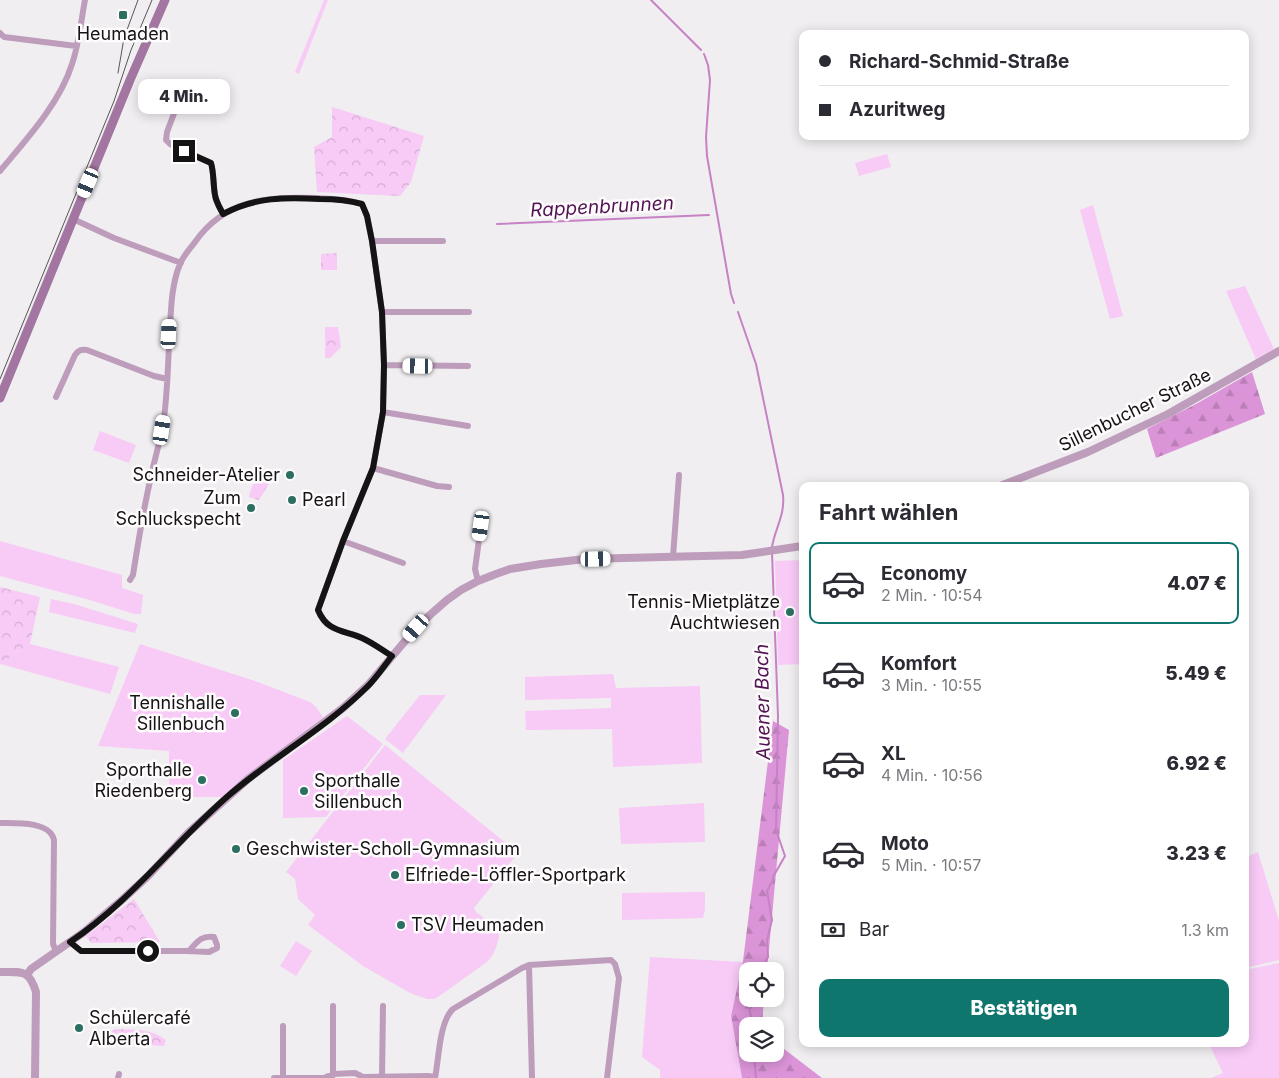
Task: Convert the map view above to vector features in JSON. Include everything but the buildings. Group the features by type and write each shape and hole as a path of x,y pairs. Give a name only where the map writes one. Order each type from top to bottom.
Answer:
{"main road":[{"path":"0,398 165,0"}],"street":[{"path":"0,172 56,100 70,69 85,0"},
{"path":"1,37 76,46"},
{"path":"181,95 167,132 166,140 170,144 211,163 216,201 223,214"},
{"path":"130,580 133,575 149,485 160,442 164,417 171,306 181,262 201,233 213,221 246,203 265,199 295,197 350,200 362,204 367,216 372,241 382,312 383,412 373,468 343,541 318,610 321,618 328,625 376,645 392,656"},
{"path":"73,219 114,238 181,262"},
{"path":"372,241 443,241"},
{"path":"382,312 469,312"},
{"path":"56,396 75,355 82,349 167,379"},
{"name":"Sillenbucher Straße","path":"1010,482 1088,452 1168,414 1279,351"},
{"path":"384,365 468,366"},
{"path":"383,412 468,426"},
{"path":"373,468 438,486 449,487"},
{"path":"673,557 679,475"},
{"path":"478,582 475,569 482,518"},
{"path":"343,541 403,563"},
{"path":"27,975 31,969 90,927 123,900 227,796 343,708 368,685 430,614 447,600 478,582 510,570 570,560 729,556 771,552 799,547"},
{"path":"0,823 32,824 56,834 53,944 56,951"},
{"path":"70,942 81,951 189,951"},
{"path":"274,1078 324,1078 355,1073 363,1077 435,1078 443,1027 448,1013 453,1009 529,965 611,960 614,961 618,970 619,978 608,1078"},
{"path":"529,965 532,1078"},
{"path":"0,972 15,972 27,975 36,992 36,1078"},
{"path":"332,1076 333,1006"},
{"path":"382,1077 383,1006"},
{"path":"283,1026 283,1078"}],"green space":[{"path":"324,0 328,0 299,74 295,72"},
{"path":"332,107 424,136 411,182 400,196 317,192 314,147 332,137"},
{"path":"887,154 891,167 859,176 855,163"},
{"path":"1093,205 1123,316 1110,319 1080,210"},
{"path":"337,253 337,270 321,270 321,254"},
{"path":"1245,286 1274,349 1256,359 1226,291"},
{"path":"325,327 338,327 341,347 330,358 325,358"},
{"path":"1252,372 1265,414 1156,458 1147,429"},
{"path":"100,431 136,445 129,463 93,450"},
{"path":"265,475 272,479 259,500 249,497 252,486"},
{"path":"0,541 122,575 122,588 143,595 141,614 134,614 0,576"},
{"name":"Tennis-Mietplätze Auchtwiesen","path":"799,560 799,664 778,665 775,561"},
{"path":"0,587 40,597 30,644 0,664"},
{"path":"51,599 74,604 138,624 135,633 49,612"},
{"path":"30,644 119,667 110,694 0,664"},
{"path":"140,644 255,681 310,702 323,717 224,797 192,797 186,803 169,785 169,751 98,746"},
{"path":"613,674 616,688 700,686 702,763 613,767 612,729 526,730 525,711 611,708 611,698 525,700 525,677"},
{"path":"420,695 446,695 403,753 385,739"},
{"path":"347,716 383,744 326,817 283,818 283,760"},
{"path":"773,721 789,730 768,962 743,961"},
{"name":"Elfriede-Löffler-Sportpark","path":"385,745 518,853 474,908 476,912 500,930 493,955 487,962 434,999 427,999 410,993 363,966 308,925 315,915 298,899 295,879 286,872"},
{"path":"704,803 705,842 621,844 619,808"},
{"path":"1258,852 1279,921 1279,960 1249,967 1249,856"},
{"path":"705,892 703,918 622,920 622,893"},
{"path":"134,899 160,942 91,943 86,936"},
{"path":"296,941 312,951 296,976 280,966"},
{"path":"650,957 743,962 739,962 739,980 731,1016 742,1078 660,1078 660,1070 642,1057"},
{"path":"1279,963 1279,1078 1211,1078 1223,1073 1210,1047 1249,1047 1249,969"},
{"path":"739,979 739,1007 763,1007 763,1017 739,1017 739,1061 731,1016"},
{"path":"119,1029 149,1032 166,1040 164,1046 127,1044 100,1046 101,1037 105,1033"},
{"path":"784,1049 822,1078 742,1078 739,1062 784,1062"}],"waterway":[{"path":"651,0 701,50"},
{"path":"704,54 710,80 706,137 707,156 734,303"},
{"name":"Rappenbrunnen","path":"497,224 709,215"},
{"name":"Auener Bach","path":"738,312 756,364 783,495 783,509 772,547"},
{"name":"Auener Bach","path":"765,962 768,957 767,940 772,920 767,891 785,856 776,830 778,716 772,552"},
{"name":"Auener Bach","path":"749,1007 751,1017"},
{"name":"Auener Bach","path":"755,1062 756,1078"}],"tram line":[{"path":"118,73 124,38 138,0"},
{"path":"0,379 114,101 131,50 152,0"}],"place":[{"name":"Heumaden","path":"123,15"},
{"name":"Schneider-Atelier","path":"290,475"},
{"name":"Pearl","path":"292,500"},
{"name":"Zum Schluckspecht","path":"251,508"},
{"name":"Tennis-Mietplätze Auchtwiesen","path":"790,612"},
{"name":"Tennishalle Sillenbuch","path":"235,713"},
{"name":"Sporthalle Riedenberg","path":"202,780"},
{"name":"Sporthalle Sillenbuch","path":"304,791"},
{"name":"Geschwister-Scholl-Gymnasium","path":"236,849"},
{"name":"Elfriede-Löffler-Sportpark","path":"395,875"},
{"name":"TSV Heumaden","path":"401,925"},
{"name":"Schülercafé Alberta","path":"79,1028"}],"route":[{"path":"148,951 81,951 70,942 123,900 227,796 343,708 368,685 392,656 376,645 328,625 321,618 318,610 343,541 373,468 383,412 382,312 367,216 362,204 350,200 295,197 265,199 246,203 223,214 216,201 211,163 184,151"}]}
